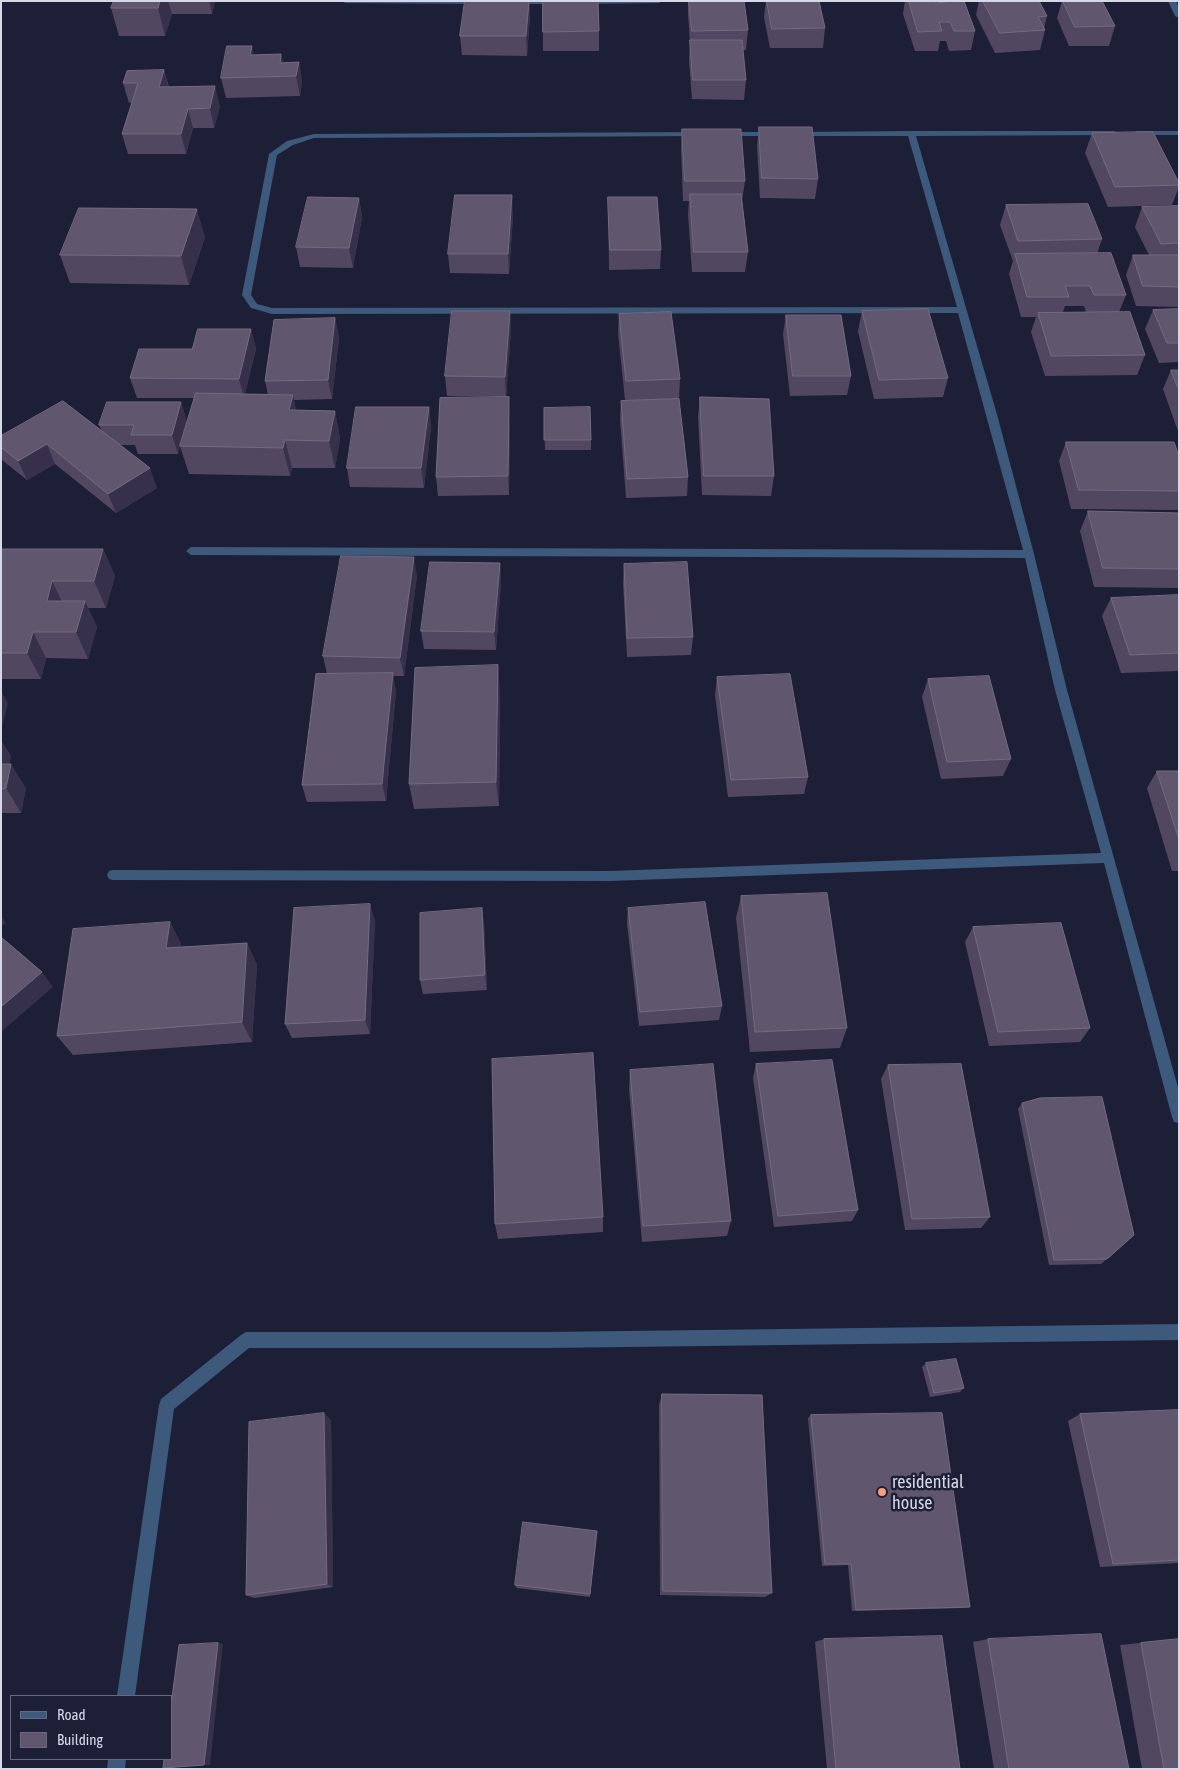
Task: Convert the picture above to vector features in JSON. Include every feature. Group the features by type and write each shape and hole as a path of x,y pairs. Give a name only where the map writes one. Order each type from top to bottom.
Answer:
{"street":[{"path":"345,1 491,2"},
{"path":"501,2 659,1"},
{"path":"1172,1 1179,16"},
{"path":"911,133 963,310 1029,554 1061,690 1109,858 1179,1117"},
{"path":"714,134 1179,133"},
{"path":"704,134 314,136 290,143 273,154 246,295 254,306 272,311 963,310"},
{"path":"191,551 1029,554"},
{"path":"113,875 610,876 1109,858"},
{"path":"126,1695 167,1405 246,1340 546,1340 1179,1332"}],"building":[{"path":"114,1 160,1 158,8 111,8"},
{"path":"465,1 529,1 526,36 460,36"},
{"path":"543,1 598,1 599,31 543,32"},
{"path":"689,1 744,1 748,30 692,31"},
{"path":"767,1 819,1 825,28 772,29"},
{"path":"909,1 935,1 935,3 964,1 975,31 954,31 950,22 939,22 942,31 918,32"},
{"path":"983,1 1039,1 1047,16 1038,17 1045,30 1000,33"},
{"path":"1063,1 1102,1 1115,26 1075,27"},
{"path":"690,40 742,40 746,80 693,80"},
{"path":"227,46 252,46 250,55 281,54 280,63 299,62 296,76 221,78"},
{"path":"164,70 159,87 215,86 210,108 188,109 181,134 122,134 138,83 123,83 127,71"},
{"path":"759,127 812,127 818,179 762,178"},
{"path":"682,129 741,129 745,181 685,181"},
{"path":"1153,132 1179,185 1115,187 1092,133"},
{"path":"690,194 741,194 748,252 694,252"},
{"path":"455,195 512,195 508,254 448,254"},
{"path":"308,197 359,198 349,248 296,247"},
{"path":"608,197 657,197 661,250 610,250"},
{"path":"1088,204 1102,239 1018,241 1006,205"},
{"path":"1179,206 1179,243 1161,244 1142,207"},
{"path":"79,208 197,209 181,256 60,255"},
{"path":"1111,253 1126,295 1094,295 1090,286 1065,286 1069,297 1027,297 1015,254"},
{"path":"1133,255 1179,255 1179,287 1143,286"},
{"path":"928,309 948,378 879,380 862,311"},
{"path":"1179,309 1179,343 1167,343 1153,310"},
{"path":"452,311 510,311 505,377 445,376"},
{"path":"671,312 680,379 626,381 619,314"},
{"path":"1130,312 1145,355 1051,356 1038,313"},
{"path":"786,315 841,315 851,376 793,376"},
{"path":"335,318 328,380 265,381 274,320"},
{"path":"198,329 251,329 239,379 130,378 139,349 192,349"},
{"path":"1171,370 1179,370 1179,390"},
{"path":"196,393 293,395 289,410 335,411 329,441 285,440 283,448 180,446"},
{"path":"509,397 508,476 436,477 440,398"},
{"path":"700,397 769,399 774,476 704,476"},
{"path":"679,399 688,477 627,479 621,401"},
{"path":"63,401 150,468 108,494 47,444 18,461 1,447 1,436"},
{"path":"107,402 181,402 172,435 131,435 134,425 99,425"},
{"path":"356,407 429,407 421,468 347,468"},
{"path":"590,407 591,440 544,440 544,408"},
{"path":"1066,442 1174,442 1179,456 1179,491 1079,490"},
{"path":"1088,511 1179,513 1179,569 1103,568"},
{"path":"1,549 103,549 94,581 52,581 47,601 85,601 76,632 33,632 27,653 1,653"},
{"path":"341,556 414,557 400,658 323,656"},
{"path":"430,562 500,563 494,632 421,631"},
{"path":"687,562 693,637 627,638 624,564"},
{"path":"1179,595 1179,653 1130,655 1111,598"},
{"path":"498,665 496,782 409,784 415,668"},
{"path":"393,673 382,784 302,785 316,674"},
{"path":"790,674 808,777 731,780 717,677"},
{"path":"989,676 1011,759 947,762 928,679"},
{"path":"1,764 11,764 6,788 1,789"},
{"path":"1157,771 1179,771 1179,839"},
{"path":"827,893 847,1028 755,1032 741,896"},
{"path":"705,902 722,1006 640,1012 628,908"},
{"path":"370,904 365,1020 285,1024 294,908"},
{"path":"482,908 485,975 420,980 420,913"},
{"path":"170,922 166,948 247,943 242,1022 57,1036 73,929"},
{"path":"1061,923 1090,1028 998,1032 973,927"},
{"path":"1,937 42,972 1,1007"},
{"path":"593,1053 603,1217 495,1224 492,1059"},
{"path":"832,1060 858,1210 778,1216 756,1064"},
{"path":"713,1064 731,1221 643,1226 630,1070"},
{"path":"961,1064 990,1217 912,1219 888,1065"},
{"path":"1102,1097 1134,1235 1107,1259 1054,1260 1022,1103 1040,1098"},
{"path":"956,1359 964,1388 934,1393 926,1363"},
{"path":"662,1394 762,1395 772,1593 663,1591"},
{"path":"1179,1410 1179,1560 1113,1564 1080,1414"},
{"path":"324,1413 327,1584 246,1595 249,1422"},
{"name":"residential house","path":"942,1413 970,1607 856,1610 851,1564 825,1564 811,1415"},
{"path":"523,1522 597,1531 590,1594 515,1585"},
{"path":"1101,1634 1129,1769 1009,1769 988,1639"},
{"path":"942,1636 960,1769 836,1769 824,1639"},
{"path":"1179,1639 1179,1769 1164,1769 1141,1643"},
{"path":"218,1643 204,1765 163,1768 164,1760 172,1760 172,1698 179,1645"}],"place":[{"name":"residential house","path":"882,1492"}]}
